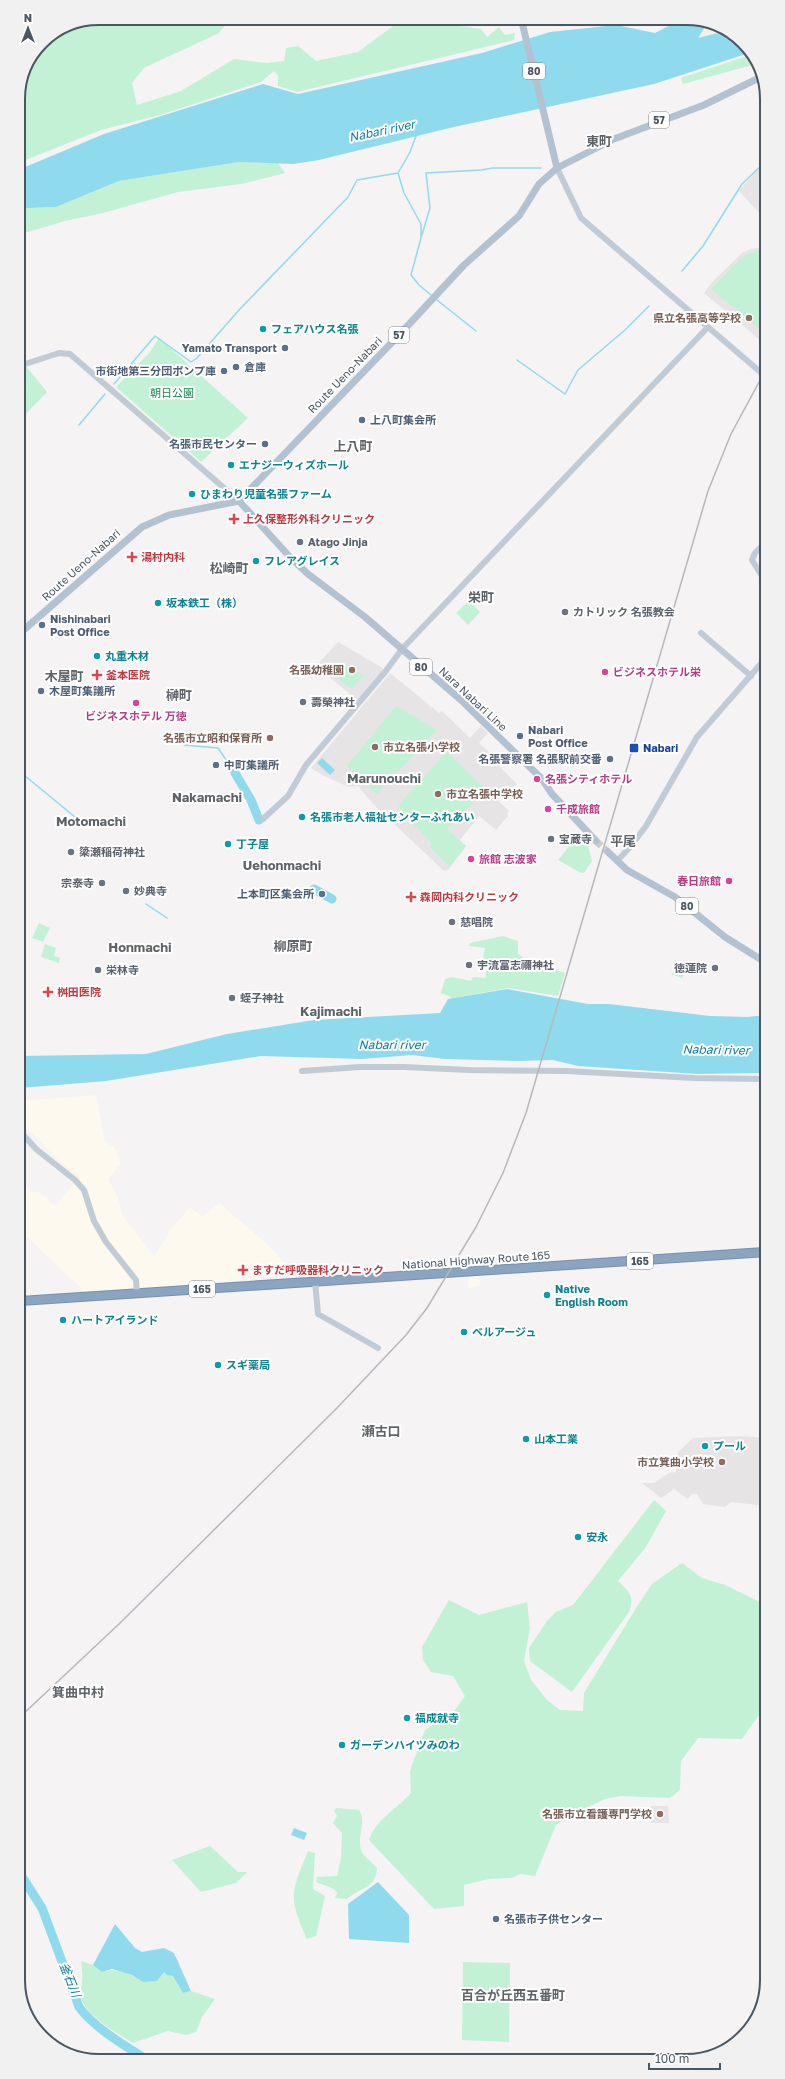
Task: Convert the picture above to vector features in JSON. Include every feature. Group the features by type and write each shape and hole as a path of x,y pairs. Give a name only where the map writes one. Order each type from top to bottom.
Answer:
{"highway":[{"name":"National Highway Route 165","path":"25,1301 315,1282 465,1270 760,1252"}],"main road":[{"name":"80","path":"524,25 557,168"},
{"name":"Route Ueno-Nabari","path":"25,626 142,527 175,514 239,501 400,334 464,265 518,216 539,184 557,168 614,139 704,105 757,79"},
{"name":"Nara Nabari Line","path":"239,501 289,556 308,574 365,617 461,700 542,779 552,794 596,840"},
{"name":"80","path":"608,852 616,861 639,878 676,897 725,937 760,956"}],"street":[{"path":"557,168 580,218 760,372"},
{"path":"263,819 288,796 306,765 386,672 402,650 708,328"},
{"path":"25,364 59,354 70,354 239,501"},
{"path":"760,548 753,556 752,560 760,573"},
{"path":"701,633 751,676"},
{"path":"616,861 630,847 646,826 697,738 760,665"},
{"path":"302,1071 360,1067 573,1071 694,1078 760,1079"},
{"path":"25,1137 36,1149 75,1180 84,1190 94,1221 106,1242 136,1280 137,1293"},
{"path":"315,1282 318,1314 378,1348"}],"shaded area":[{"path":"760,167 760,214 739,191"},
{"name":"県立名張高等学校","path":"760,248 760,340 704,293 712,282 742,253 751,249"},
{"name":"名張幼稚園","path":"338,642 383,668 382,672 357,700 316,666"},
{"path":"390,673 439,713 442,711 470,738 481,726 488,733 479,743 491,754 489,756 517,784 509,792 502,788 494,797 509,811 507,814 508,816 496,830 479,816 460,840 466,846 448,870 444,871 373,804 358,786 349,787 326,777 311,768"},
{"path":"96,1095 105,1141 115,1148 121,1164 108,1179 118,1198 122,1213 154,1256 170,1231 190,1207 202,1217 219,1203 266,1243 297,1276 85,1292 25,1235 25,1185 31,1192 39,1192 55,1206 80,1177 59,1161 25,1126 25,1101"},
{"path":"479,1276 481,1285 468,1288 469,1277"},
{"name":"市立箕曲小学校","path":"740,1436 760,1438 760,1505 731,1502 725,1507 703,1504 697,1494 692,1494 688,1499 674,1489 661,1498 642,1483 654,1483 669,1473 676,1472 678,1452 693,1438"},
{"name":"名張市立看護専門学校","path":"651,1806 668,1806 669,1823 651,1823"}],"green space":[{"path":"225,25 219,33 144,68 132,83 137,105 181,91 234,59 267,63 284,61 286,48 298,46 316,61 358,52 395,25 453,25 481,29 487,37 499,27 505,35 515,33 514,40 297,92 278,86 278,76 274,71 261,82 160,115 101,130 25,160 25,94 31,70 37,58 46,48 48,48 50,43 70,31 84,26"},
{"path":"746,56 752,65 683,84 681,78"},
{"path":"239,162 278,163 285,173 241,184 178,192 25,233 25,209 56,207 119,181"},
{"name":"県立名張高等学校","path":"760,250 760,329 711,289 742,257"},
{"name":"朝日公園","path":"159,338 248,418 201,462 116,387 150,352"},
{"path":"25,365 47,392 25,415 25,386 27,384 25,382"},
{"path":"469,601 480,612 468,625 456,613"},
{"path":"343,665 363,676 352,689 337,678"},
{"path":"396,706 437,730 377,794 347,766"},
{"path":"447,752 484,788 484,792 447,829 466,846 450,867 430,847 432,844 399,808 400,803"},
{"path":"579,834 587,842 592,861 584,873 581,873 558,860"},
{"path":"39,923 50,928 43,942 32,938"},
{"path":"503,936 518,941 518,954 528,961 565,973 558,996 508,988 453,998 441,993 445,979 452,977 471,981 473,977 485,978 488,964 482,963 485,948 469,946 470,943"},
{"path":"45,944 56,948 54,956 60,958 59,963 41,957"},
{"path":"685,961 691,965 682,978 671,974"},
{"path":"654,1500 666,1511 646,1547 618,1581 630,1594 631,1606 629,1612 572,1692 530,1661 529,1648 547,1621 556,1612 573,1605"},
{"path":"682,1563 702,1578 725,1585 760,1602 760,1716 758,1716 742,1739 698,1738 681,1761 680,1790 670,1798 621,1796 605,1799 569,1816 556,1825 535,1876 521,1874 511,1878 489,1879 464,1885 464,1906 434,1909 369,1840 372,1833 382,1820 411,1793 410,1771 425,1730 454,1711 465,1696 453,1676 431,1672 423,1660 422,1647 449,1600 479,1615 527,1602 530,1628 524,1661 531,1680 547,1700 560,1710 583,1711 584,1693 652,1584"},
{"path":"336,1808 359,1810 362,1821 360,1837 361,1848 363,1854 377,1868 376,1875 371,1884 347,1899 335,1898 337,1893 334,1889 316,1882 317,1877 337,1876 341,1858 342,1833 333,1823 337,1816 334,1811"},
{"path":"210,1846 238,1872 247,1872 236,1883 201,1892 172,1860"},
{"path":"308,1851 315,1853 313,1889 325,1896 316,1936 307,1939 294,1904 294,1895 295,1886"},
{"path":"81,1961 93,1965 102,1972 113,1970 123,1972 143,1982 164,1972 173,1976 183,1993 191,1991 215,1999 202,2017 196,2032 186,2035 168,2031 133,2043 102,2023 87,2009 82,2002 80,1992 82,1984"},
{"path":"463,1962 510,1963 509,2042 462,2040"}],"sand":[{"path":"705,27 720,33 716,33 697,39"}],"water":[{"name":"Nabari river","path":"616,25 655,33 670,25 701,26 705,27 698,38 720,33 735,43 745,54 654,84 454,127 319,160 293,164 239,162 119,181 56,207 25,209 25,167 104,134 263,84 298,94 482,53 550,32"},
{"path":"322,758 335,770 330,775 317,763"},
{"name":"Nabari river","path":"507,989 588,1004 609,1004 710,1016 747,1017 760,1016 760,1073 698,1074 578,1066 553,1060 517,1061 445,1059 412,1055 362,1059 261,1056 106,1081 25,1088 25,1056 146,1054 227,1034 314,1020 440,1013 448,999"},
{"path":"294,1828 307,1833 304,1840 291,1835"},
{"path":"378,1882 409,1915 409,1943 349,1939 348,1904"},
{"path":"115,1924 135,1948 142,1952 164,1948 174,1953 191,1991 183,1993 173,1976 167,1975 164,1972 157,1981 143,1982 132,1975 112,1969 102,1972 93,1965"}],"waterway":[{"name":"Nabari river","path":"114,384 155,336 191,362 197,358 239,310 348,197 357,180 398,173 410,152 416,136"},
{"path":"682,271 703,246 742,184 760,167"},
{"path":"421,238 430,208 426,173 493,168 541,168"},
{"path":"398,173 404,193 421,224 421,238 411,275 419,285 431,295"},
{"path":"437,300 476,331"},
{"path":"517,360 565,394 578,370 625,330 649,306"},
{"path":"79,425 105,394"},
{"path":"184,745 218,748 235,773"},
{"path":"235,773 251,800 259,820"},
{"path":"25,776 75,817"},
{"path":"314,889 332,899"},
{"path":"146,904 167,918"},
{"name":"釜石川","path":"25,1881 42,1908 79,2007 85,2015 102,2030 138,2054"}],"tunnel":[{"path":"596,841 608,852"}],"railway":[{"path":"25,1712 119,1624 337,1408 406,1335 427,1308 476,1227 503,1173 526,1113 708,491 731,434 760,380"}],"place":[{"name":"県立名張高等学校","path":"749,318"},
{"name":"フェアハウス名張","path":"263,329"},
{"name":"Yamato Transport","path":"285,348"},
{"name":"倉庫","path":"236,367"},
{"name":"市街地第三分団ポンプ庫","path":"224,371"},
{"name":"上八町集会所","path":"362,420"},
{"name":"名張市民センター","path":"265,444"},
{"name":"エナジーウィズホール","path":"231,465"},
{"name":"ひまわり児童名張ファーム","path":"192,494"},
{"name":"上久保整形外科クリニック","path":"234,519"},
{"name":"Atago Jinja","path":"300,542"},
{"name":"湯村内科","path":"132,557"},
{"name":"フレアグレイス","path":"256,561"},
{"name":"坂本鉄工（株）","path":"158,603"},
{"name":"カトリック 名張教会","path":"565,612"},
{"name":"Nishinabari Post Office","path":"42,625"},
{"name":"丸重木材","path":"97,656"},
{"name":"名張幼稚園","path":"352,670"},
{"name":"ビジネスホテル栄","path":"605,672"},
{"name":"釜本医院","path":"97,675"},
{"name":"木屋町集議所","path":"41,691"},
{"name":"壽榮神社","path":"303,702"},
{"name":"ビジネスホテル 万徳","path":"136,703"},
{"name":"Nabari Post Office","path":"520,736"},
{"name":"名張市立昭和保育所","path":"270,738"},
{"name":"市立名張小学校","path":"375,747"},
{"name":"Nabari","path":"634,748"},
{"name":"名張警察署 名張駅前交番","path":"610,759"},
{"name":"中町集議所","path":"216,765"},
{"name":"名張シティホテル","path":"537,779"},
{"name":"市立名張中学校","path":"438,794"},
{"name":"千成旅館","path":"548,809"},
{"name":"名張市老人福祉センターふれあい","path":"302,817"},
{"name":"宝蔵寺","path":"551,839"},
{"name":"丁子屋","path":"228,844"},
{"name":"簗瀬稲荷神社","path":"71,852"},
{"name":"旅館 志波家","path":"471,859"},
{"name":"春日旅館","path":"729,881"},
{"name":"宗泰寺","path":"102,883"},
{"name":"妙典寺","path":"126,891"},
{"name":"上本町区集会所","path":"322,894"},
{"name":"森岡内科クリニック","path":"411,897"},
{"name":"慈唱院","path":"452,922"},
{"name":"宇流冨志禰神社","path":"469,965"},
{"name":"徳蓮院","path":"715,968"},
{"name":"栄林寺","path":"98,970"},
{"name":"桝田医院","path":"48,992"},
{"name":"蛭子神社","path":"232,998"},
{"name":"ますだ呼吸器科クリニック","path":"243,1270"},
{"name":"Native English Room","path":"547,1295"},
{"name":"ハートアイランド","path":"63,1320"},
{"name":"ベルアージュ","path":"464,1332"},
{"name":"スギ薬局","path":"218,1365"},
{"name":"山本工業","path":"526,1439"},
{"name":"プール","path":"705,1446"},
{"name":"市立箕曲小学校","path":"722,1462"},
{"name":"安永","path":"578,1537"},
{"name":"福成就寺","path":"407,1718"},
{"name":"ガーデンハイツみのわ","path":"342,1745"},
{"name":"名張市立看護専門学校","path":"660,1814"},
{"name":"名張市子供センター","path":"496,1919"}],"district":[{"name":"東町","path":"599,141"},
{"name":"上八町","path":"353,446"},
{"name":"松崎町","path":"229,568"},
{"name":"栄町","path":"481,597"},
{"name":"木屋町","path":"64,676"},
{"name":"榊町","path":"179,695"},
{"name":"Marunouchi","path":"384,778"},
{"name":"Nakamachi","path":"207,797"},
{"name":"Motomachi","path":"91,821"},
{"name":"平尾","path":"623,841"},
{"name":"Uehonmachi","path":"282,865"},
{"name":"柳原町","path":"293,946"},
{"name":"Honmachi","path":"140,947"},
{"name":"Kajimachi","path":"331,1011"},
{"name":"瀬古口","path":"381,1431"},
{"name":"箕曲中村","path":"78,1692"},
{"name":"百合が丘西五番町","path":"513,1995"}]}
